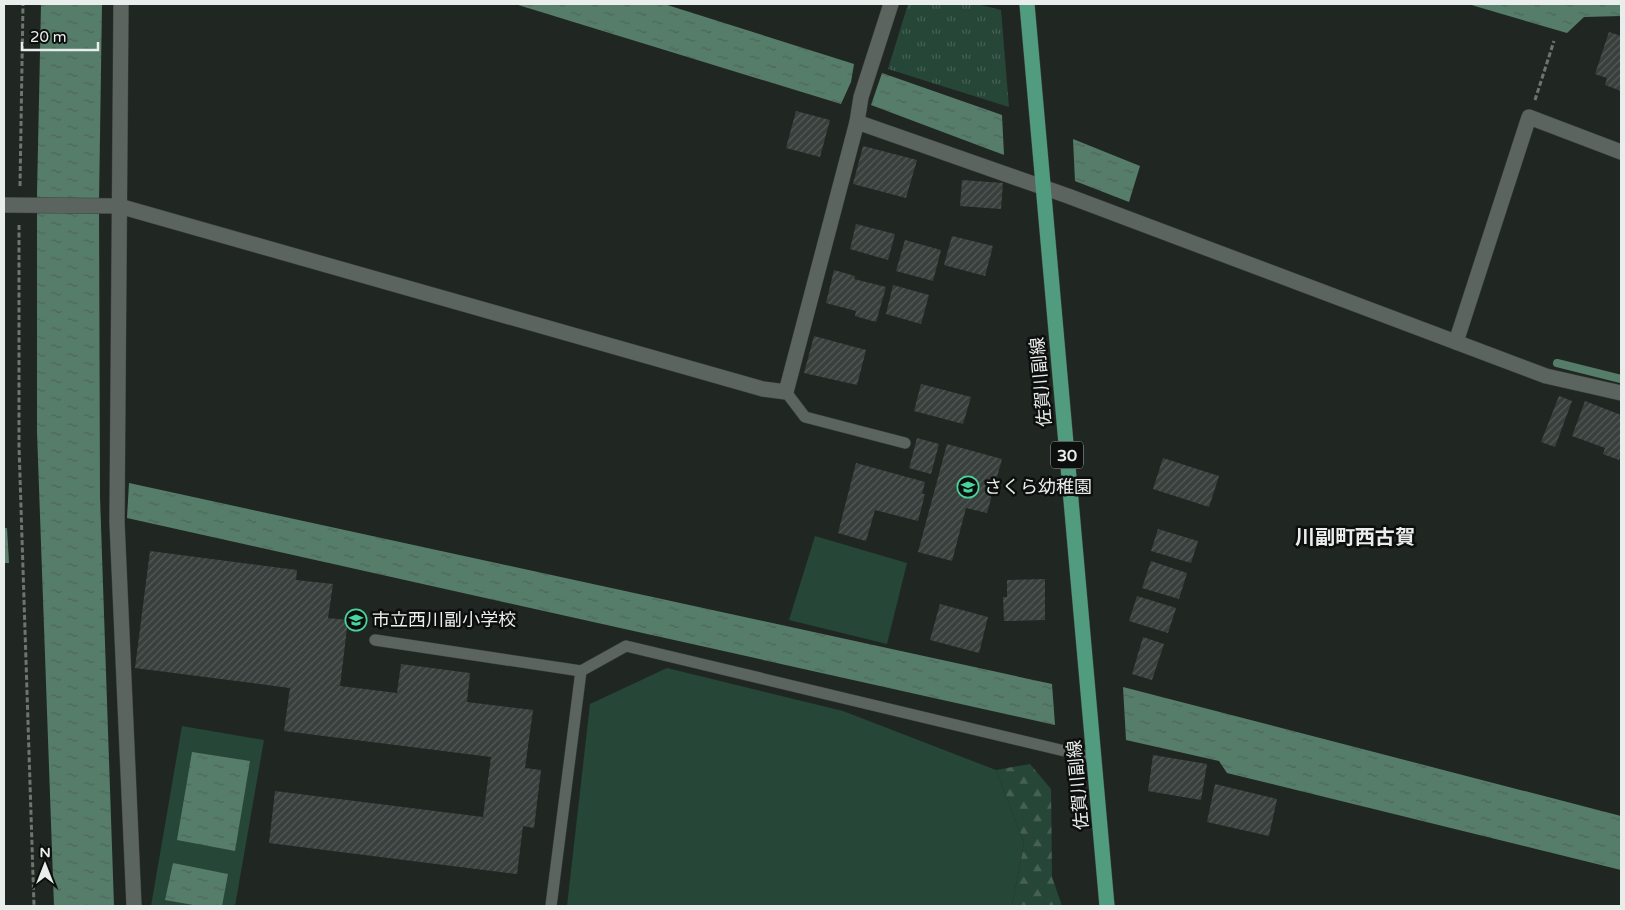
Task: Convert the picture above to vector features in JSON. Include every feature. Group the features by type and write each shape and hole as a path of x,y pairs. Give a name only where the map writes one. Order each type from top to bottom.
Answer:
{"main road":[{"name":"佐賀川副線","path":"1026,4 1107,906"}],"street":[{"path":"121,4 117,522 134,906"},
{"path":"4,205 119,206 754,386 786,392 857,122 861,97 891,4"},
{"path":"1456,342 1529,118 1621,152"},
{"path":"857,122 1043,188 1546,376 1621,393"}],"lane":[{"path":"786,392 805,417 905,443"},
{"path":"374,640 581,671 626,646 1094,758"},
{"path":"552,906 581,671"}],"path":[{"path":"23,4 19,206 19,446 34,906"},
{"path":"1529,118 1554,41"}],"green space":[{"path":"908,4 977,4 1001,10 1009,107 888,69"},
{"path":"815,536 907,563 887,644 789,620"},
{"path":"667,668 843,711 996,770 1024,843 1012,906 567,906 590,704"},
{"path":"182,726 264,740 235,906 151,906"},
{"path":"1030,764 1051,789 1052,877 1062,906 1012,906 1024,843 996,770"}],"water":[{"path":"41,4 102,4 99,201 100,497 114,906 54,906 37,432 37,194"},
{"path":"515,4 664,4 854,64 851,82 841,104"},
{"path":"1468,4 1621,4 1621,16 1584,17 1567,33"},
{"path":"882,73 1002,115 1004,155 871,105"},
{"path":"1073,139 1140,166 1129,202 1075,181"},
{"path":"129,483 1052,684 1055,725 127,518"},
{"path":"4,528 7,528 9,563 4,563"},
{"path":"1123,687 1621,816 1621,870 1227,773 1219,761 1126,740"},
{"path":"192,752 250,761 235,851 177,840"},
{"path":"173,863 228,874 222,906 199,906 165,900"}],"building":[{"path":"1609,32 1621,36 1621,91 1605,85 1607,78 1595,74"},
{"path":"796,111 830,120 820,157 786,148"},
{"path":"863,146 917,160 906,198 853,184"},
{"path":"962,180 1003,183 1001,209 960,206"},
{"path":"856,224 895,234 888,260 850,249"},
{"path":"952,236 993,246 985,276 944,265"},
{"path":"905,240 941,250 933,281 896,271"},
{"path":"834,270 855,276 854,279 886,287 876,322 855,316 856,311 826,303"},
{"path":"893,285 929,295 921,324 886,314"},
{"path":"814,336 866,350 857,385 804,373"},
{"path":"921,384 971,397 963,424 914,411"},
{"path":"1559,396 1572,401 1555,447 1541,442"},
{"path":"1585,401 1621,415 1621,454 1619,460 1603,454 1605,448 1572,436"},
{"path":"917,438 939,444 931,474 909,468"},
{"path":"947,444 1002,459 987,513 966,508 952,561 918,552"},
{"path":"1163,458 1219,476 1209,507 1153,489"},
{"path":"856,463 925,482 922,494 925,494 918,521 875,510 866,541 838,533"},
{"path":"1158,529 1198,541 1191,563 1151,551"},
{"path":"150,551 297,570 296,580 333,584 328,618 348,620 340,686 397,693 401,664 470,673 467,702 533,710 525,768 541,770 534,828 523,826 517,874 269,843 275,791 483,817 491,757 284,731 290,688 135,668"},
{"path":"1151,561 1187,573 1179,599 1142,588"},
{"path":"1045,579 1045,620 1004,621 1003,597 1007,597 1007,580"},
{"path":"1137,596 1176,608 1168,633 1129,621"},
{"path":"940,604 988,617 979,653 930,640"},
{"path":"1143,637 1164,644 1152,680 1132,674"},
{"path":"1153,755 1207,764 1201,800 1148,791"},
{"path":"1215,784 1277,799 1269,836 1207,822"}],"waterway":[{"path":"1557,363 1621,379"}],"place":[{"name":"さくら幼稚園","path":"968,487"},
{"name":"市立西川副小学校","path":"356,620"}],"district":[{"name":"川副町西古賀","path":"1355,537"}]}
